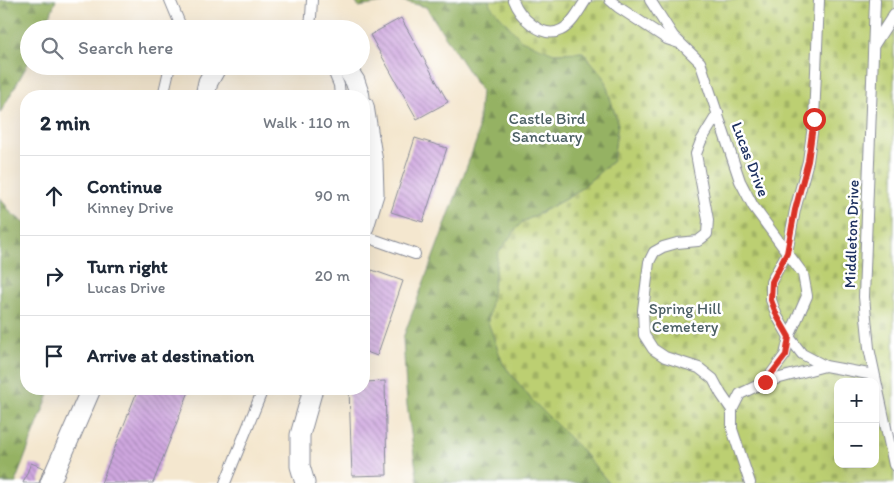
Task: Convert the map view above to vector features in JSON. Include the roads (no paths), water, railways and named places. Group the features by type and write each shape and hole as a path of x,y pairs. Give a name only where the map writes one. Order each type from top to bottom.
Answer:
{"street":[{"path":"206,90 212,75"},
{"path":"351,75 358,90"},
{"path":"370,143 373,162 374,194 370,207"},
{"path":"50,483 88,395"},
{"path":"305,483 300,466 300,435 311,395"}],"lane":[{"path":"170,0 178,20"},
{"path":"310,20 312,0"},
{"path":"513,0 527,21 541,31 552,33 562,30 571,22 586,0"},
{"path":"610,0 667,39 681,43"},
{"name":"Lucas Drive","path":"650,0 673,36 700,62 740,181 753,206 803,274 807,296 789,337 786,355 765,382"},
{"path":"819,0 814,119 808,161 795,210 787,253 772,282 771,300 777,316 789,337 802,354 824,366 874,375"},
{"name":"Middleton Drive","path":"875,0 864,297 869,348 894,465"},
{"path":"874,46 894,14"},
{"path":"164,90 168,75"},
{"path":"334,75 339,90"},
{"path":"718,113 701,140 696,154 708,220 707,234 698,241 663,247 654,252 649,262 643,310 644,335 653,349 665,357 699,368 713,379 732,410"},
{"path":"370,238 415,254"},
{"path":"750,483 732,429 732,410 740,394 765,382 824,366"},
{"path":"224,483 261,395"}],"park label":[{"name":"Castle Bird Sanctuary","path":"547,127"},
{"name":"Spring Hill Cemetery","path":"685,317"}]}
